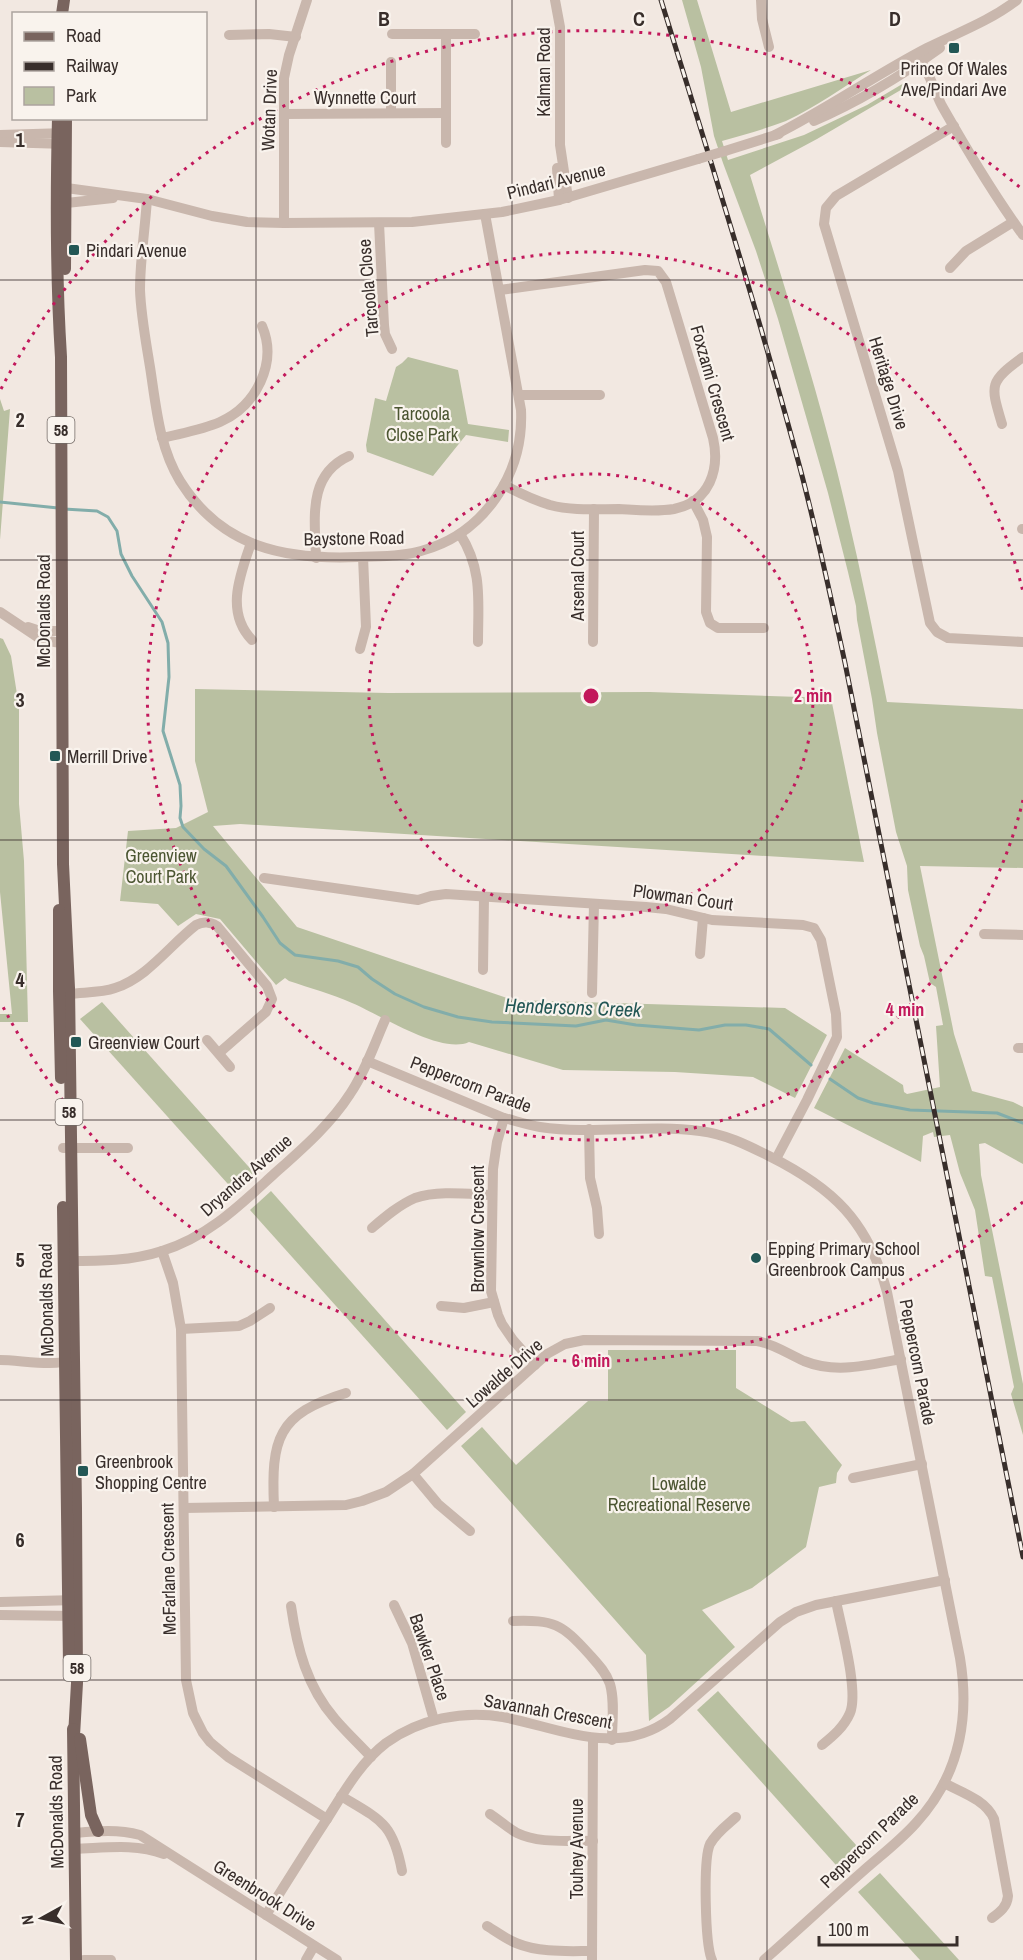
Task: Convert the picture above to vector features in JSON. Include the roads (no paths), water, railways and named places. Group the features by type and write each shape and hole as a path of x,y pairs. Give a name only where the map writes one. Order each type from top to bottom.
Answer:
{"main road":[{"name":"McDonalds Road","path":"58,120 62,138"},
{"name":"McDonalds Road","path":"66,120 62,138 58,309 61,357 63,864 76,1960"},
{"name":"McDonalds Road","path":"72,1616 77,1683 74,1736"},
{"path":"75,1708 91,1815 98,1831"}],"street":[{"name":"Wotan Drive","path":"284,224 284,78 307,0"},
{"name":"Kalman Road","path":"555,0 560,27 560,145 557,172 564,199"},
{"path":"761,0 762,19 769,47"},
{"name":"Pindari Avenue","path":"62,187 147,200 229,219 284,224 437,220 485,214 564,199 775,135 916,61 1017,1"},
{"path":"229,35 269,34 296,37"},
{"path":"392,34 475,34"},
{"path":"446,34 446,143"},
{"path":"916,61 930,78 934,92 954,126 1023,235"},
{"path":"391,62 391,113"},
{"name":"Wynnette Court","path":"284,114 446,112"},
{"name":"Heritage Drive","path":"954,126 836,196 825,208 824,224 898,471 930,623 937,632 948,638 1023,642"},
{"path":"0,135 62,138"},
{"path":"0,142 62,138"},
{"name":"Pindari Avenue","path":"61,203 125,197"},
{"name":"Baystone Road","path":"147,200 140,279 141,303 162,438 173,467 190,495 211,517 251,543 288,555 316,558 399,555 421,551 445,542 460,534 483,513 504,485 516,459 521,434 519,395 485,214"},
{"path":"951,268 966,251 1013,222"},
{"name":"Tarcoola Close","path":"379,223 384,325 392,349"},
{"name":"Foxzami Crescent","path":"500,290 645,270 655,270 661,274 666,282 715,449 714,475 702,494 693,501"},
{"path":"162,438 222,422 242,408 261,382 267,361 267,339 262,326"},
{"path":"1002,424 994,397 995,382 1005,370 1023,357"},
{"path":"519,395 600,395"},
{"path":"316,558 315,506 319,486 322,478 333,465 349,456"},
{"path":"504,485 525,496 571,509 664,510 684,506 693,501 703,520 707,537 706,612 710,623 718,628 764,628"},
{"name":"Arsenal Court","path":"593,642 594,509"},
{"path":"460,534 469,547 477,573 478,642"},
{"path":"251,543 238,582 236,604 238,619 252,640"},
{"path":"360,649 366,627 363,557"},
{"path":"0,612 42,640 61,637"},
{"name":"Plowman Court","path":"264,878 418,900 438,895 666,909 703,918 807,926 817,931 821,940 837,1023 837,1036 776,1159"},
{"path":"483,970 484,897"},
{"path":"592,993 594,904"},
{"path":"700,954 703,918"},
{"path":"65,991 99,991 115,988 133,980 196,925 205,922 212,923 267,986 272,999 266,1012 219,1053"},
{"path":"984,934 1023,935"},
{"name":"Dryandra Avenue","path":"68,1261 119,1260 162,1251 195,1238 220,1221 330,1121 351,1093 385,1020"},
{"path":"207,1040 230,1067"},
{"name":"Peppercorn Parade","path":"367,1061 504,1118 540,1127 684,1130 713,1133 745,1144 813,1180 830,1193 843,1206 865,1236 883,1277 901,1359 961,1666 964,1707 958,1747 944,1783 927,1810 910,1829 765,1960"},
{"name":"Brownlow Crescent","path":"504,1118 494,1156 491,1277 494,1302 508,1333 536,1365"},
{"path":"589,1129 590,1178 597,1208 599,1233"},
{"path":"66,1148 128,1148"},
{"path":"372,1228 399,1207 417,1198 438,1194 492,1195"},
{"name":"McFarlane Crescent","path":"162,1251 173,1283 181,1329 186,1680 192,1713 203,1733 219,1749 327,1819"},
{"path":"441,1306 464,1308 494,1302"},
{"path":"181,1329 239,1326 270,1308"},
{"name":"Lowalde Drive","path":"184,1508 333,1506 362,1501 386,1492 413,1474 555,1349 584,1340 757,1341 815,1365 837,1369 901,1359"},
{"path":"0,1360 54,1364 68,1360"},
{"path":"274,1507 274,1456 282,1434 303,1410 323,1400 346,1393"},
{"path":"853,1478 922,1464"},
{"path":"413,1474 438,1504 470,1532"},
{"name":"Savannah Crescent","path":"266,1915 352,1780 371,1757 396,1737 421,1724 460,1715 502,1717 593,1738 612,1740 646,1733 663,1725 780,1622 806,1608 945,1580"},
{"path":"0,1602 72,1600"},
{"path":"822,1745 842,1727 853,1704 852,1685 836,1601"},
{"name":"Bawker Place","path":"394,1605 412,1643 434,1720"},
{"path":"291,1606 299,1650 312,1685 336,1720 371,1757"},
{"path":"0,1615 72,1616"},
{"path":"513,1621 542,1621 557,1625 572,1636 598,1665 608,1678 611,1690 612,1740"},
{"name":"Touhey Avenue","path":"592,1955 593,1738"},
{"path":"944,1783 982,1804 992,1813 1008,1896 1006,1906 992,1918"},
{"path":"341,1796 369,1813 386,1827 395,1842 402,1871"},
{"path":"490,1814 517,1833 527,1837 549,1840 593,1840"},
{"path":"712,1960 708,1951 707,1933 707,1853 712,1840 736,1817"},
{"name":"Greenbrook Drive","path":"75,1833 126,1831 140,1835 336,1960"},
{"name":"Greenbrook Drive","path":"75,1849 138,1847 154,1850 175,1859"},
{"path":"487,1926 526,1947 592,1955"},
{"path":"306,1960 314,1946"},
{"path":"84,1960 111,1960"}],"waterway":[{"name":"Hendersons Creek","path":"0,502 58,508"},
{"name":"Hendersons Creek","path":"64,509 97,511 108,517 117,531 121,554 132,576 162,622 168,643 169,677 163,731 180,785 180,818 183,827 204,849 226,866 280,943 295,955 338,961 358,967 395,994 424,1007 458,1017 492,1022 576,1026 606,1020 699,1030 725,1025 746,1025 769,1029 811,1065"},
{"name":"Hendersons Creek","path":"830,1079 858,1098 873,1103 910,1110 997,1113 1023,1123"}],"railway":[{"path":"661,0 767,351 818,541 845,663 1023,1557"}],"place":[{"name":"Prince Of Wales Ave/Pindari Ave","path":"954,48"},
{"name":"Pindari Avenue","path":"74,250"},
{"name":"Merrill Drive","path":"55,756"},
{"name":"Greenview Court","path":"76,1042"},
{"name":"Epping Primary School Greenbrook Campus","path":"756,1258"},
{"name":"Greenbrook Shopping Centre","path":"83,1471"}],"park label":[{"name":"Tarcoola Close Park","path":"422,423"},
{"name":"Greenview Court Park","path":"161,865"},
{"name":"Lowalde Recreational Reserve","path":"679,1493"}]}
